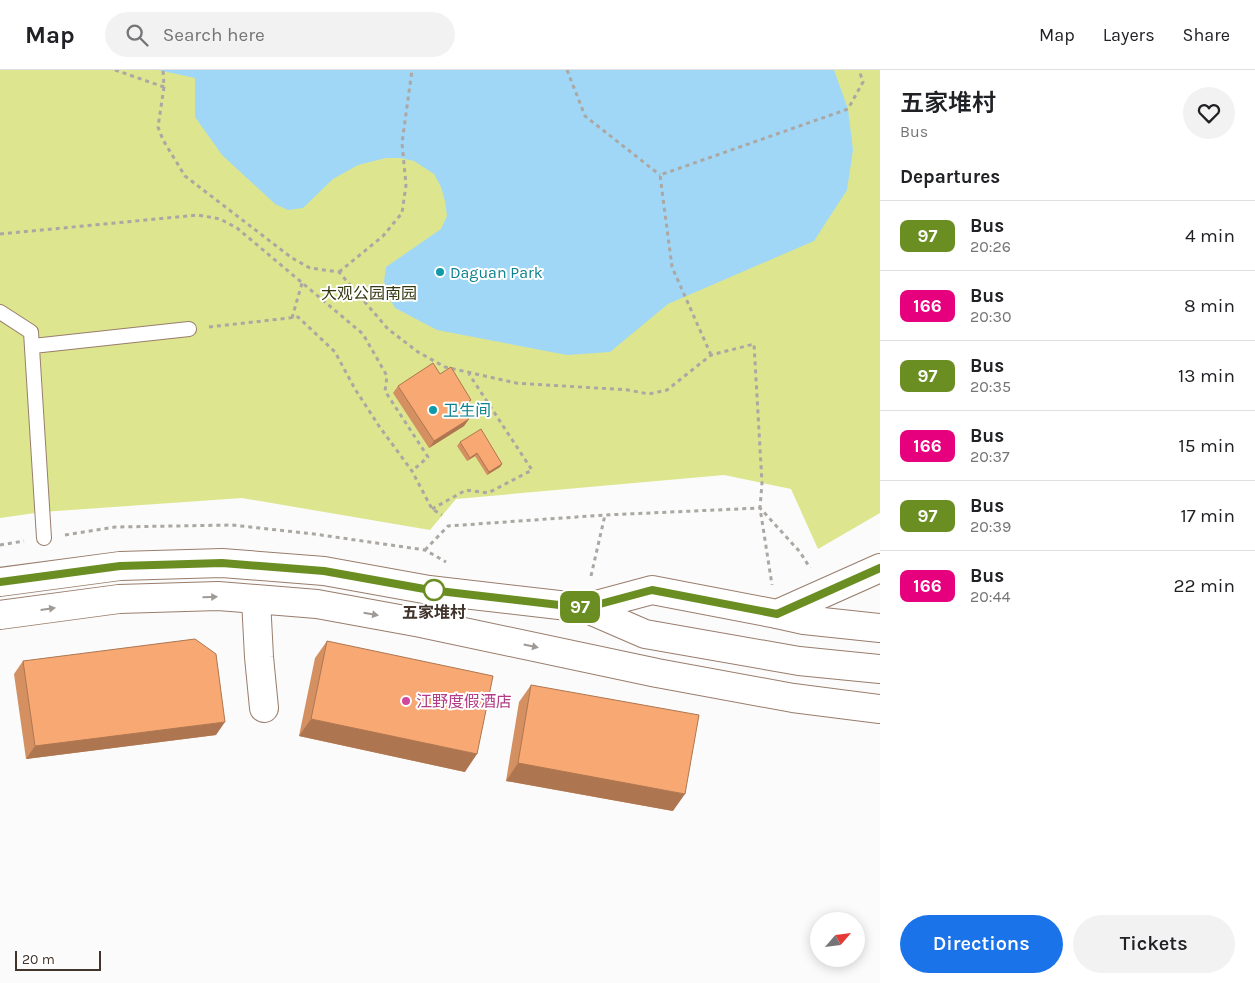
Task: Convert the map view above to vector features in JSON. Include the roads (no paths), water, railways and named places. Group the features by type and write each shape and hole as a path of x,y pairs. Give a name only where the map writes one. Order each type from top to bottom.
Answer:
{"street":[{"path":"0,582 120,566 222,563 324,571 430,590 585,608 646,634 799,661 880,669"},
{"path":"777,614 880,568"},
{"path":"585,608 652,590 804,620 880,628"},
{"path":"0,615 118,599 218,596 326,606 421,623 783,696 880,709"},
{"path":"256,600 264,708"}],"lane":[{"path":"0,312 31,332 44,538"},
{"path":"33,346 189,329"}],"water":[{"path":"158,70 834,70 848,109 853,150 847,190 814,241 668,304 610,352 567,355 437,330 395,308 388,296 384,281 386,267 441,229 447,216 441,187 434,174 414,161 386,158 358,165 333,179 303,208 288,210 275,204 222,155 195,117 195,78"}],"place":[{"name":"Daguan Park","path":"440,272"},
{"name":"卫生间","path":"433,410"},
{"name":"五家堆村","path":"434,590"},
{"name":"江野度假酒店","path":"406,701"}],"park label":[{"name":"大观公园南园","path":"369,293"}]}
